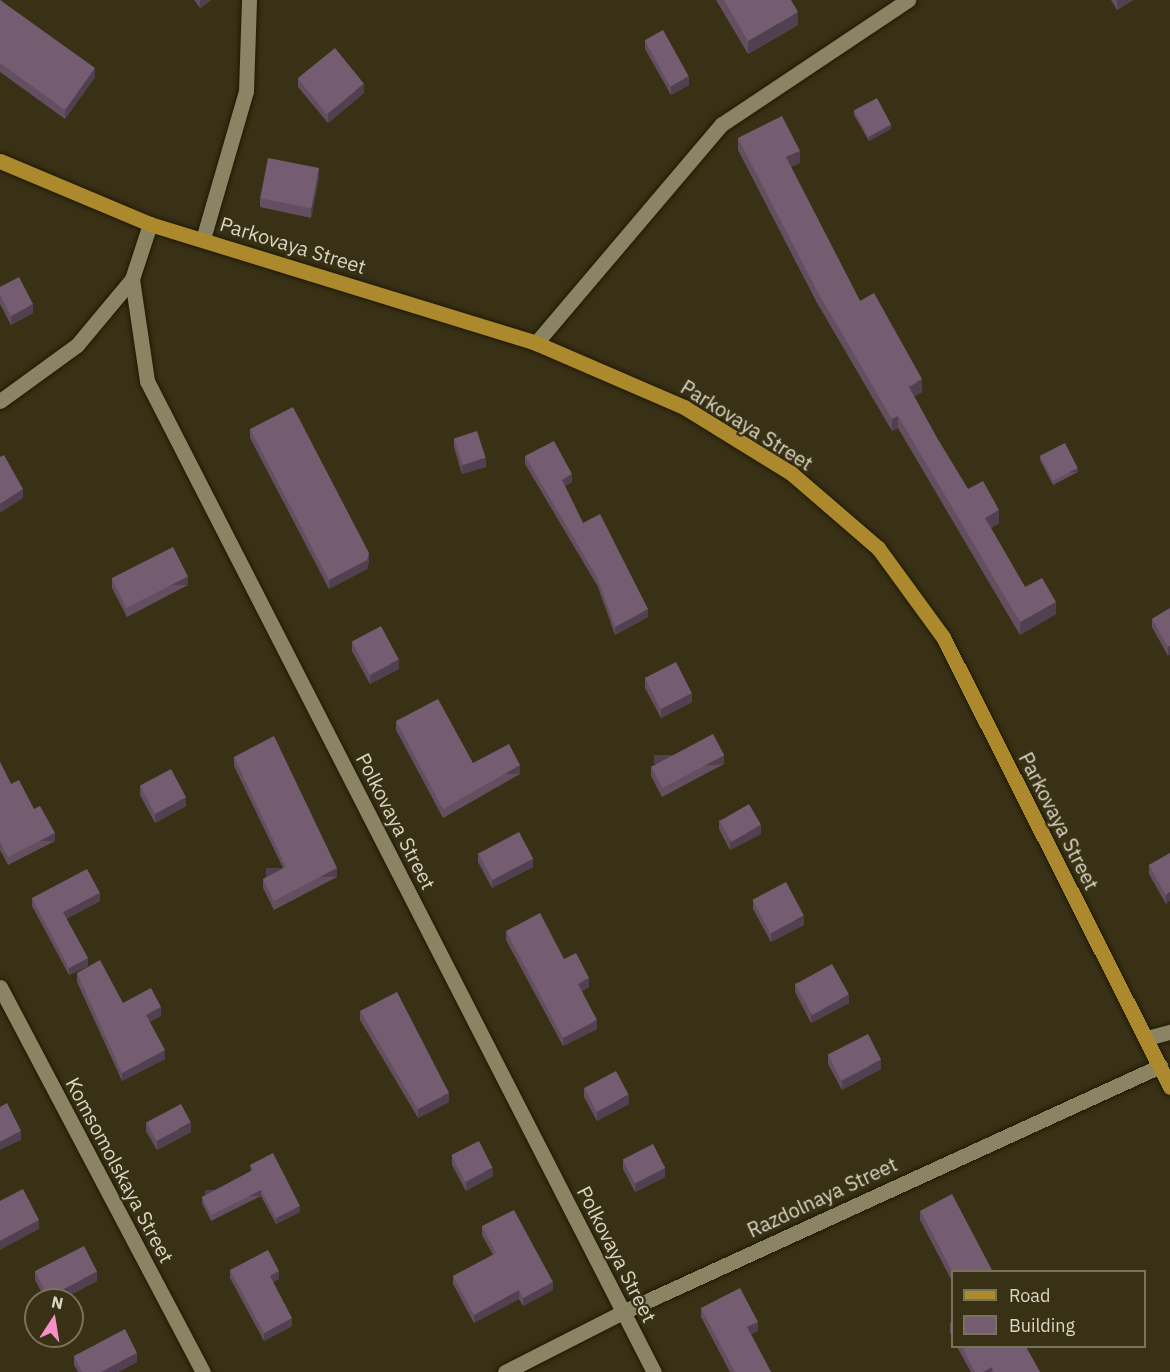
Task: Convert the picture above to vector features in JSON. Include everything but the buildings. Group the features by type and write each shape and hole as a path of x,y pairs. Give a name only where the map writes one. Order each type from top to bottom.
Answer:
{"main road":[{"name":"Parkovaya Street","path":"0,161 150,224 536,343 684,407 791,473 878,548 943,637 1170,1087"}],"street":[{"path":"203,239 246,91 249,0"},
{"path":"536,343 722,124 908,0"},
{"path":"0,401 77,345 132,279 150,224"},
{"name":"Polkovaya Street","path":"132,279 147,381 654,1372"},
{"name":"Komsomolskaya Street","path":"0,987 203,1372"},
{"path":"1147,1038 1170,1032"},
{"name":"Razdolnaya Street","path":"505,1372 623,1312 1160,1066"}]}
